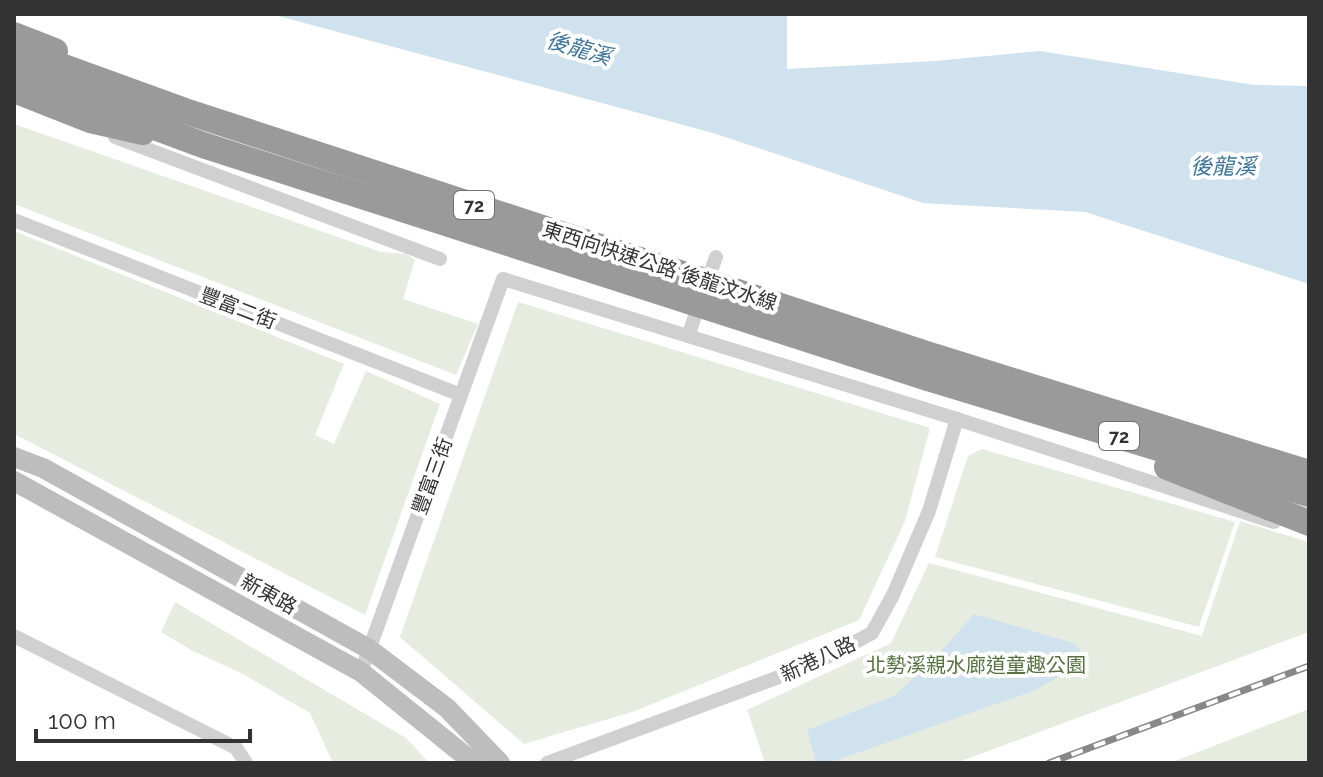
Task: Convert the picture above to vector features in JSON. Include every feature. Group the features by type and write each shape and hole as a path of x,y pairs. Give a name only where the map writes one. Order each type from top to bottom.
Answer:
{"highway":[{"path":"14,35 92,65 185,111"},
{"name":"東西向快速公路 後龍汶水線","path":"14,49 185,111 932,367 977,393 1309,494"},
{"name":"東西向快速公路 後龍汶水線","path":"14,75 203,145 932,367 1309,473"},
{"path":"14,90 90,120 203,145"},
{"path":"977,393 1309,523"}],"main road":[{"name":"新東路","path":"14,457 43,468 369,649 447,708 500,763"},
{"name":"新東路","path":"14,481 361,672 474,763"}],"street":[{"path":"14,98 440,259"},
{"name":"豐富二街","path":"14,220 461,395"},
{"path":"716,257 688,336 1309,533"},
{"name":"豐富三街","path":"361,672 503,279 688,336"},
{"name":"新港八路","path":"547,763 814,664 872,633 893,595 929,511 957,419"},
{"path":"14,636 236,748 246,763"}],"green space":[{"path":"14,124 381,252 407,254 415,260 403,299 478,324 456,375 14,204"},
{"path":"14,231 344,364 315,435 334,444 366,371 440,404 365,615 14,434"},
{"path":"518,302 930,428 905,521 859,620 635,711 524,744 400,637"},
{"path":"982,449 1235,522 1199,627 935,557 968,456"},
{"name":"北勢溪親水廊道童趣公園","path":"1240,521 1309,542 1309,632 956,763 765,763 747,710 891,643 929,563 1202,636"},
{"path":"175,602 406,738 429,763 333,763 310,713 161,632"},
{"path":"1309,709 1309,763 1170,763"}],"water":[{"name":"後龍溪","path":"271,14 787,14 787,69 935,61 1040,51 1254,85 1309,86 1309,284 1085,212 923,203 713,133"},
{"path":"974,614 1074,643 1081,652 1078,665 1036,690 829,763 816,762 807,730 894,696 936,657"}],"railway":[{"path":"1049,763 1309,666"}]}
